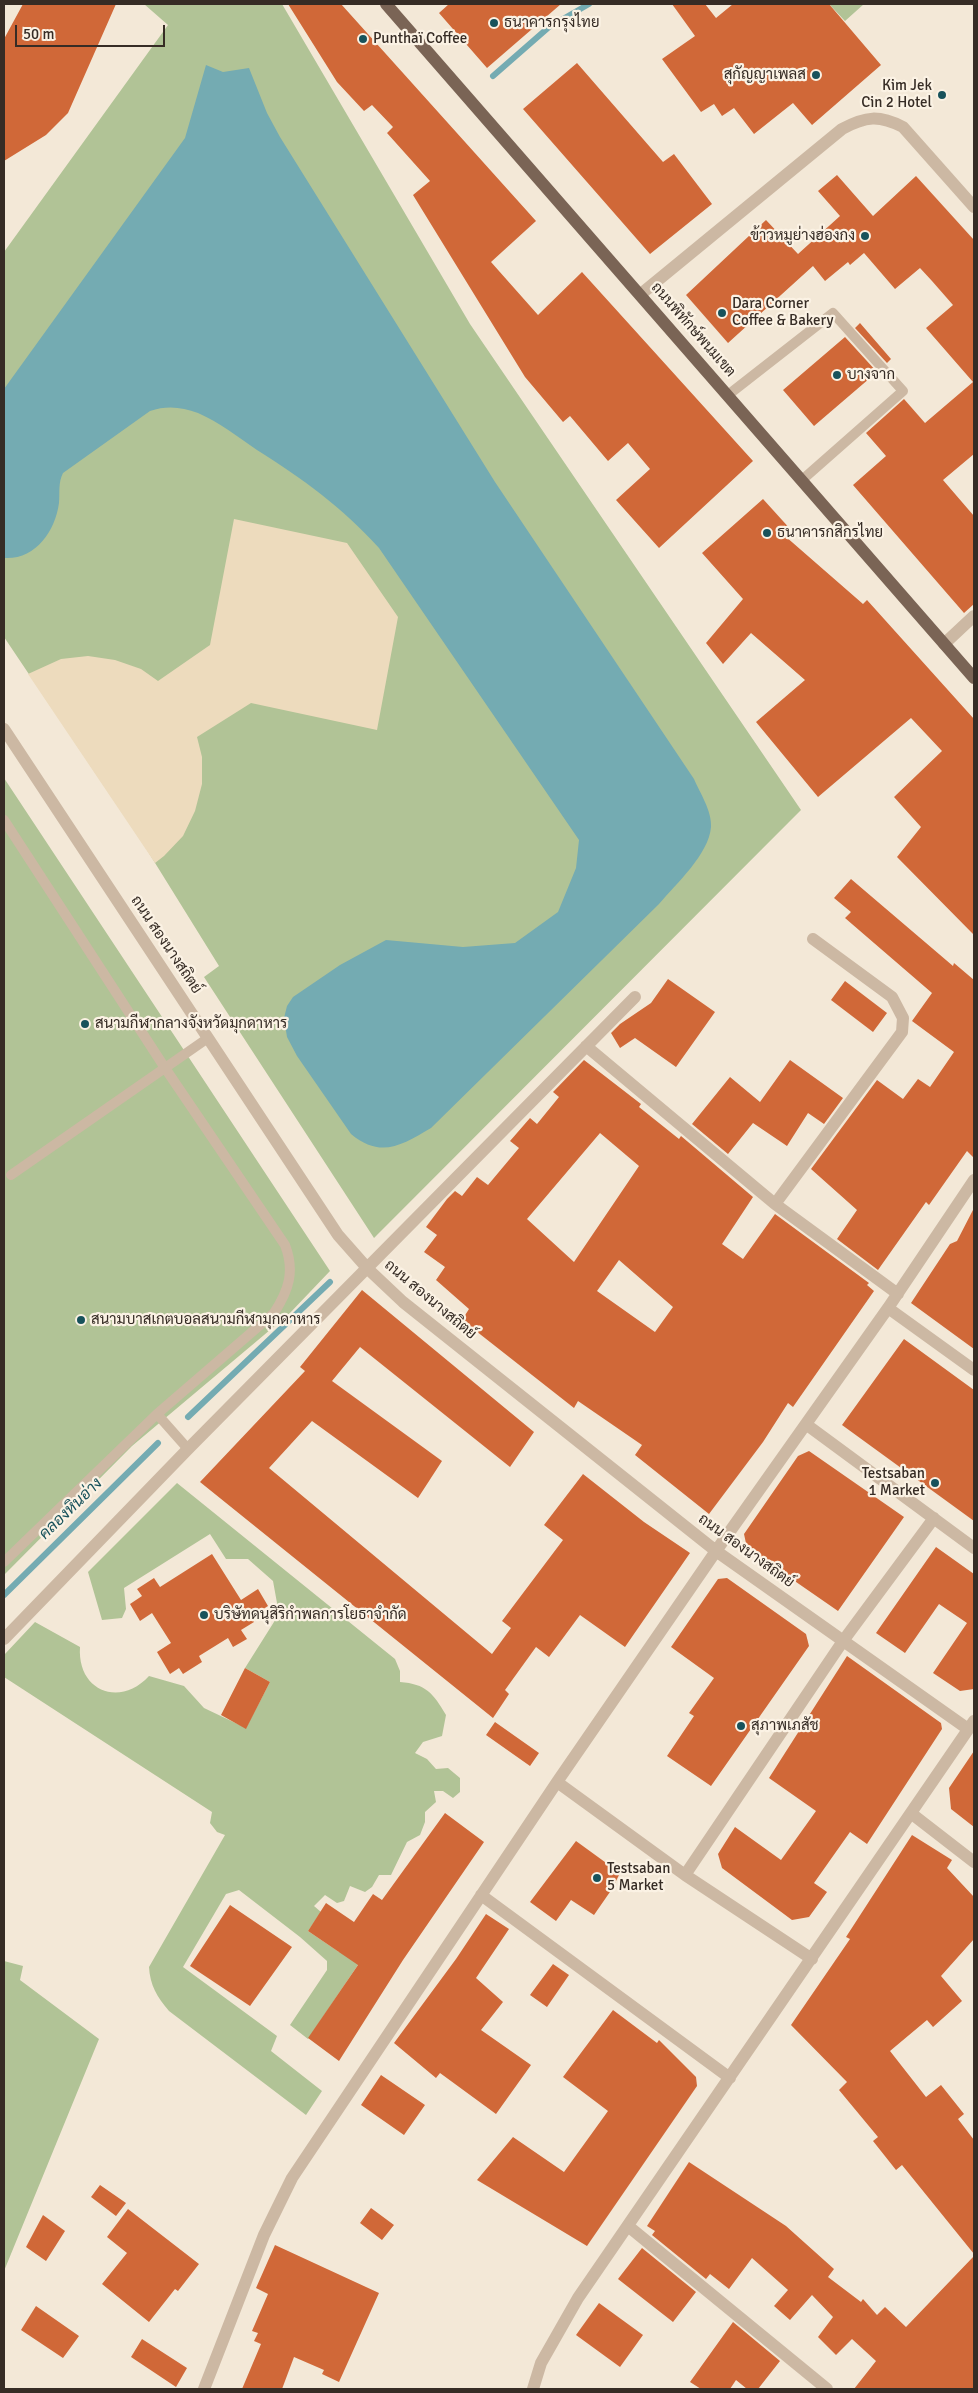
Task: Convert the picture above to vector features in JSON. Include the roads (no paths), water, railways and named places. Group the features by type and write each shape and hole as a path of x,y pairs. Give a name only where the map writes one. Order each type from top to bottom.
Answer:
{"main road":[{"name":"ถนนพิทักษ์พนมเขต","path":"386,4 641,294 974,678"}],"street":[{"path":"641,294 842,129 856,121 872,118 888,120 903,127 974,207"},
{"path":"944,644 974,616"},
{"name":"ถนน สองนางสถิตย์","path":"4,729 338,1235 368,1269 403,1302 716,1551 843,1641 971,1725"},
{"path":"776,1204 902,1032 903,1018 892,997 814,939"},
{"path":"4,1639 188,1449 636,997"},
{"path":"586,1046 776,1204 898,1294"},
{"path":"204,2389 264,2235 292,2178 557,1782 716,1551 808,1425 974,1180"},
{"path":"888,1308 974,1370"},
{"path":"808,1425 974,1548"},
{"path":"685,1875 843,1641 934,1518"},
{"path":"532,2389 541,2364 578,2298 912,1814 971,1725"},
{"path":"557,1782 685,1875 812,1959"},
{"path":"912,1814 974,1862"},
{"path":"482,1895 730,2078"},
{"path":"628,2226 827,2389"}],"lane":[{"path":"728,395 833,312 903,391 802,480"},
{"path":"4,820 165,1068 285,1245 291,1260 291,1270 285,1297 274,1313 157,1414 4,1562"},
{"path":"11,1175 208,1038"},
{"path":"157,1414 188,1449"}],"water":[{"path":"206,65 223,72 249,68 267,113 280,137 495,482 694,779 708,808 711,821 709,837 698,858 659,904 431,1128 410,1140 391,1147 372,1146 351,1134 297,1056 287,1037 284,1018 287,1006 293,997 340,965 386,940 463,947 515,943 558,912 576,868 579,840 379,548 351,519 321,494 228,430 198,413 180,408 162,408 150,411 63,473 57,514 48,534 34,549 25,554 4,558 4,389 185,138"}],"waterway":[{"path":"493,76 549,27 589,4"},
{"name":"คลองหินอ่าง","path":"188,1417 330,1282"},
{"name":"คลองหินอ่าง","path":"4,1595 158,1443"}],"place":[{"name":"ธนาคารกรุงไทย","path":"494,23"},
{"name":"Punthaï Coffee","path":"363,39"},
{"name":"สุกัญญาเพลส","path":"816,75"},
{"name":"Kim Jek Cin 2 Hotel","path":"942,95"},
{"name":"ข้าวหมูย่างฮ่องกง","path":"865,236"},
{"name":"Dara Corner Coffee & Bakery","path":"722,313"},
{"name":"บางจาก","path":"837,375"},
{"name":"ธนาคารกสิกรไทย","path":"767,533"},
{"name":"สนามกีฬากลางจังหวัดมุกดาหาร","path":"85,1024"},
{"name":"สนามบาสเกตบอลสนามกีฬามุกดาหาร","path":"81,1320"},
{"name":"Testsaban 1 Market","path":"935,1483"},
{"name":"บริษัทดนุสิริกำพลการโยธาจำกัด","path":"204,1615"},
{"name":"สุภาพเภสัช","path":"741,1726"},
{"name":"Testsaban 5 Market","path":"597,1878"}]}
